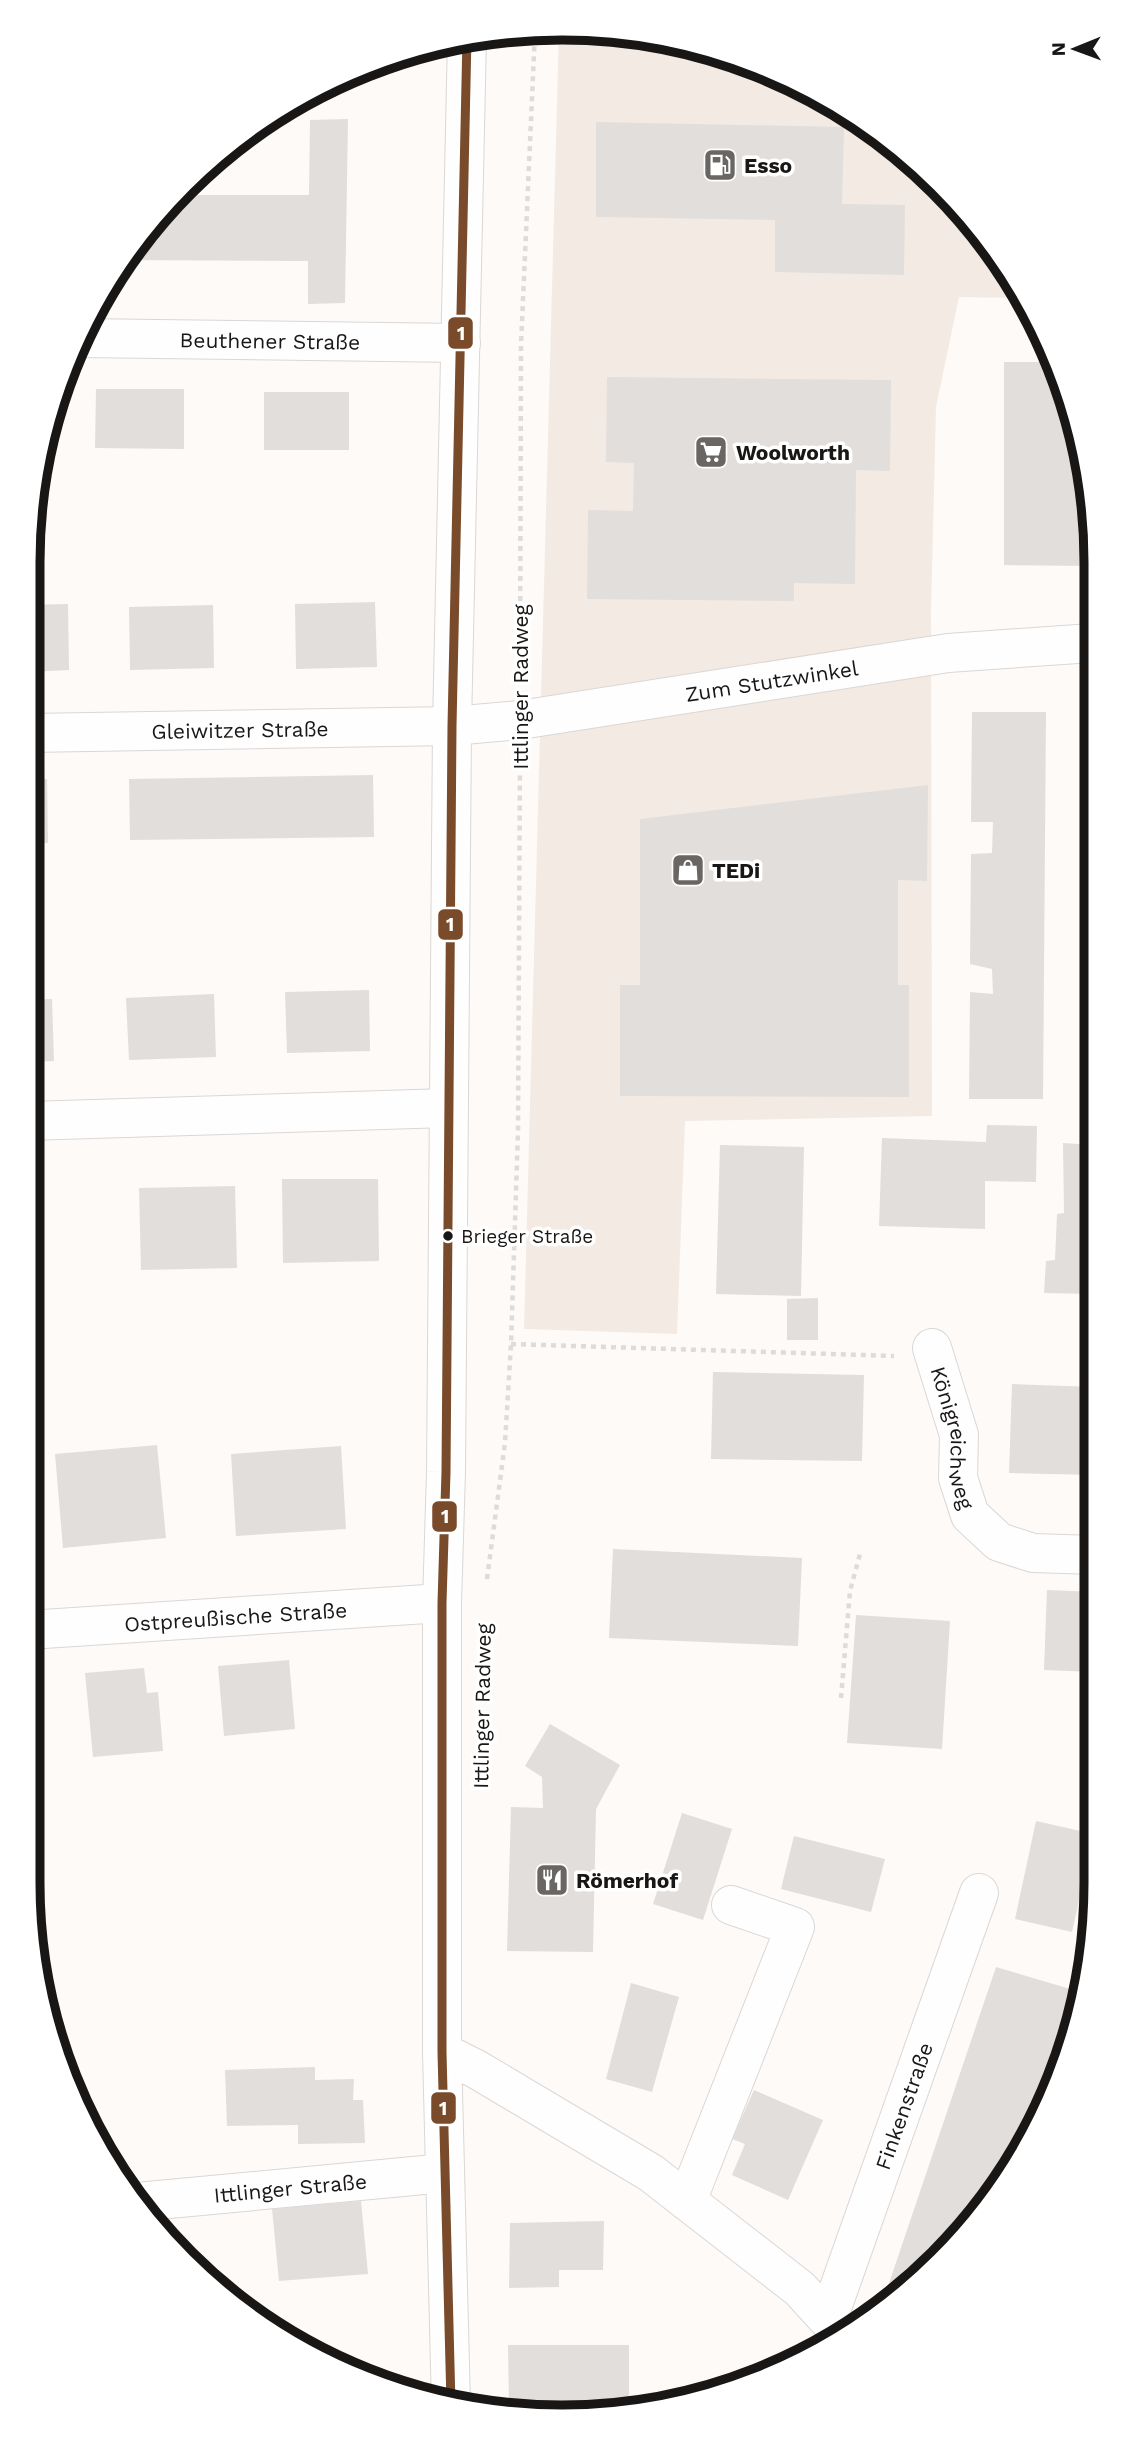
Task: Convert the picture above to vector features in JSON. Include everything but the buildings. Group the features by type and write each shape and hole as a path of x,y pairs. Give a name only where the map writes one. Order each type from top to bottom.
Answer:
{"street":[{"path":"447,2392 442,2052 442,1603 446,1472 452,726 467,49"},
{"name":"Beuthener Straße","path":"91,338 461,343"},
{"name":"Zum Stutzwinkel","path":"452,726 520,720 948,653 1084,644"},
{"name":"Gleiwitzer Straße","path":"40,733 452,726"},
{"path":"40,1121 449,1108"},
{"name":"Königreichweg","path":"932,1348 959,1435 958,1478 970,1515 999,1542 1033,1553 1084,1555"},
{"name":"Ostpreußische Straße","path":"40,1629 442,1603"},
{"name":"Finkenstraße","path":"442,2052 476,2069 651,2173 800,2288 835,2327 979,1893"},
{"path":"687,2201 795,1927 731,1905"},
{"name":"Ittlinger Straße","path":"148,2201 445,2173"}],"path":[{"name":"Ittlinger Radweg","path":"486,1586 505,1443 511,1344 517,1131 521,345 534,41"},
{"path":"511,1344 890,1356 932,1348"},
{"path":"841,1698 850,1591 860,1554"}],"shaded area":[{"path":"559,40 596,41 664,50 730,68 793,94 823,110 880,148 931,193 976,244 1012,298 959,297 936,407 931,612 932,1116 685,1121 677,1334 524,1329"}],"transit line":[{"name":"1","path":"451,2393 442,2052 442,1603 446,1472 452,726 467,49"}],"place":[{"name":"Esso","path":"720,165"},
{"name":"Woolworth","path":"711,452"},
{"name":"TEDi","path":"688,870"},
{"name":"Brieger Straße","path":"448,1236"},
{"name":"Römerhof","path":"552,1880"}]}
